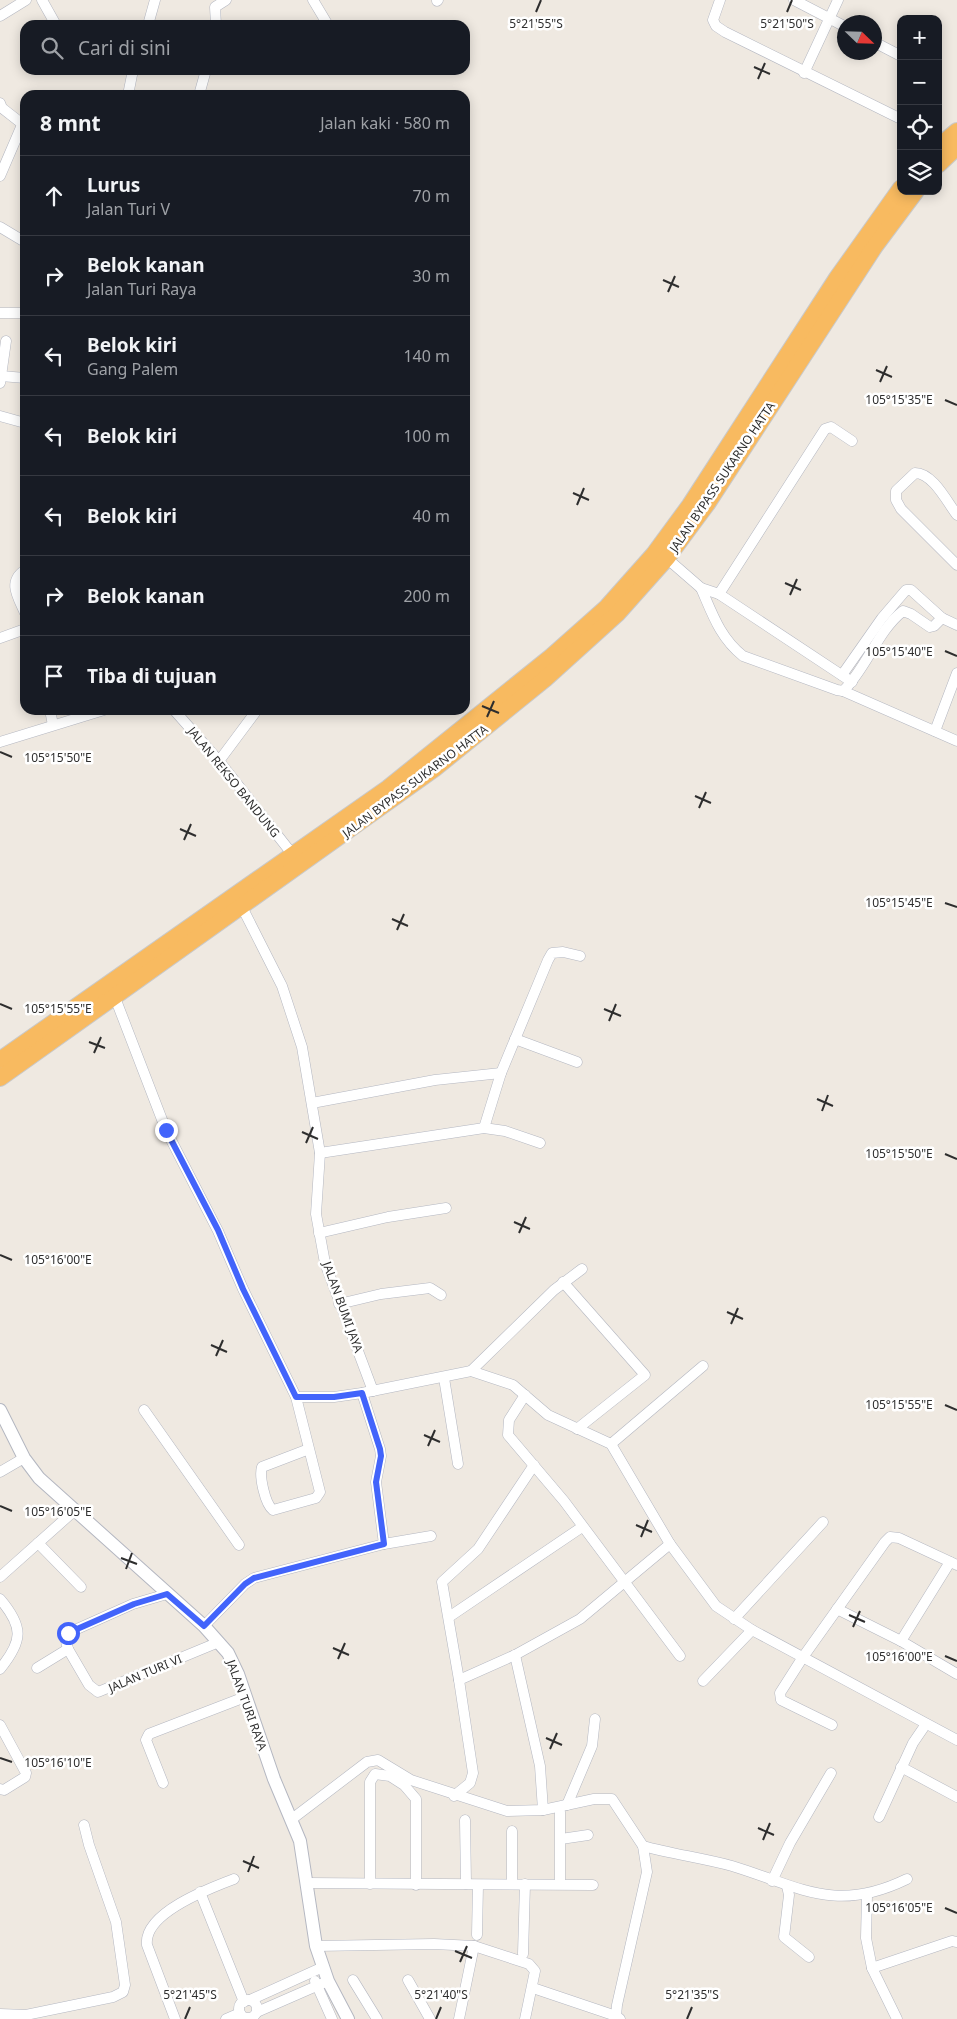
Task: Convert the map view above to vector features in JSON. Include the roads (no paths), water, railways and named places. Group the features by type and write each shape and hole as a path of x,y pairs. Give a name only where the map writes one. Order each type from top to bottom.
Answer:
{"highway":[{"path":"942,154 947,141"},
{"name":"JALAN BYPASS SUKARNO HATTA","path":"0,1078 434,769 503,714 618,612 662,554 706,504 897,194"},
{"name":"JALAN BYPASS SUKARNO HATTA","path":"839,288 875,246 913,195"},
{"name":"JALAN BYPASS SUKARNO HATTA","path":"0,1060 388,788 552,656 606,608 662,554"}],"street":[{"path":"0,16 26,0"},
{"path":"42,0 53,20"},
{"path":"149,20 155,0"},
{"path":"216,20 215,7 226,0"},
{"path":"313,0 325,20"},
{"path":"720,0 713,20 716,26 804,73 897,117"},
{"path":"794,0 837,22"},
{"path":"804,73 838,0"},
{"path":"882,46 897,54"},
{"path":"129,90 132,75"},
{"path":"200,90 205,75"},
{"path":"1,109 20,122"},
{"path":"0,176 20,134"},
{"path":"0,227 20,239"},
{"path":"0,313 20,313"},
{"path":"6,341 0,379 20,378"},
{"path":"0,416 20,422"},
{"path":"719,594 825,429 831,427 852,441"},
{"path":"957,515 931,481 923,474 915,473 896,491 896,500 901,509 957,565"},
{"path":"662,554 701,588 719,594 852,682"},
{"path":"20,574 17,576 14,586 20,601"},
{"path":"701,588 720,631 731,646 743,656 843,691 957,741"},
{"path":"842,675 882,618 906,590 911,590 942,618 957,625"},
{"path":"843,691 852,682 890,625 903,611 912,614 930,627 934,626 942,618"},
{"path":"0,638 20,631"},
{"path":"935,731 957,672"},
{"path":"51,715 53,725"},
{"path":"0,742 87,715"},
{"name":"JALAN REKSO BANDUNG","path":"178,715 219,761 293,855"},
{"path":"219,761 253,715"},
{"name":"JALAN BUMI JAYA","path":"242,907 282,986 302,1047 320,1153 316,1214 319,1233 325,1263 368,1392 380,1449 381,1456 376,1482 384,1544"},
{"path":"484,1128 501,1073 552,953 562,952 580,956"},
{"path":"114,995 166,1130 218,1230 243,1289 296,1397 320,1488 318,1497 273,1510 269,1507 261,1473 262,1466 309,1449"},
{"path":"515,1039 577,1062"},
{"path":"312,1103 435,1080 501,1073"},
{"path":"320,1153 484,1128 505,1131 540,1143"},
{"path":"319,1233 388,1217 446,1208"},
{"path":"296,1397 334,1397 368,1392 472,1371 563,1282 582,1269"},
{"path":"563,1282 645,1375 577,1429"},
{"path":"339,1304 381,1294 424,1288 434,1289 441,1295"},
{"path":"611,1444 703,1366"},
{"path":"472,1371 506,1381 548,1414 611,1444 670,1544 716,1606 752,1630 957,1740"},
{"path":"444,1378 458,1464"},
{"path":"525,1395 509,1420 507,1433 534,1465 680,1656"},
{"name":"JALAN TURI RAYA","path":"0,1410 24,1458 39,1478 204,1626 219,1642 233,1663 274,1779 300,1841 318,1970 323,1984 348,2019"},
{"path":"144,1410 239,1545"},
{"path":"0,1472 24,1458"},
{"path":"454,1796 470,1783 473,1773 449,1617 443,1591 444,1579 478,1549 534,1465"},
{"path":"0,1577 74,1511"},
{"path":"734,1619 823,1522"},
{"path":"449,1617 582,1527"},
{"path":"204,1626 245,1584 254,1578 384,1544 430,1536"},
{"path":"832,1725 781,1700 781,1690 890,1536 899,1538 953,1564 901,1641"},
{"path":"38,1543 80,1587"},
{"path":"459,1680 515,1655 580,1619 670,1544"},
{"path":"37,1668 68,1649 65,1638 68,1633 134,1604 167,1594"},
{"path":"0,1599 10,1612 18,1633 17,1645 0,1668"},
{"path":"838,1610 901,1641 957,1674"},
{"path":"703,1681 752,1630"},
{"name":"JALAN TURI VI","path":"68,1649 89,1685 98,1692 219,1642"},
{"path":"515,1655 540,1766 543,1810"},
{"path":"163,1783 146,1740 149,1734 245,1697"},
{"path":"560,1884 564,1808 590,1751 594,1719"},
{"path":"879,1817 901,1767 921,1729 926,1724"},
{"path":"0,1725 26,1773 24,1777 4,1790 0,1789"},
{"path":"292,1819 367,1762 378,1760 411,1780 454,1796 507,1811 564,1808 594,1799 612,1799 643,1846 647,1872 616,2005 618,2017 533,1988"},
{"path":"901,1767 957,1797"},
{"path":"370,1884 370,1782 375,1774 381,1773 404,1786 416,1800 416,1885"},
{"path":"772,1881 790,1843 831,1773"},
{"path":"464,1820 466,1884"},
{"path":"0,2014 26,2015 113,1997 123,1992 125,1985 116,1922 89,1845 84,1825"},
{"path":"512,1831 512,1884"},
{"path":"561,1839 588,1835"},
{"path":"643,1846 732,1866 787,1886 831,1896 867,1895 907,1878"},
{"path":"175,2019 150,1956 146,1937 154,1924 181,1902 200,1892 234,1879"},
{"path":"307,1883 593,1885"},
{"path":"523,1954 525,1884"},
{"path":"477,1935 478,1885"},
{"path":"787,1886 789,1895 784,1937 809,1956"},
{"path":"200,1892 247,2001 256,2005 253,2016"},
{"path":"867,1895 866,1938 872,1968 897,2019"},
{"path":"872,1968 952,1941 957,1942"},
{"path":"316,1946 434,1944 474,1946 529,1964 535,1971 526,2019"},
{"path":"459,2019 474,1946"},
{"path":"240,2013 239,2009 247,2001 318,1970"},
{"path":"353,1980 377,2019"},
{"path":"408,1980 430,2019"},
{"path":"240,2013 242,2016 253,2016 323,1984 332,2019"},
{"path":"226,2019 240,2013"}]}
